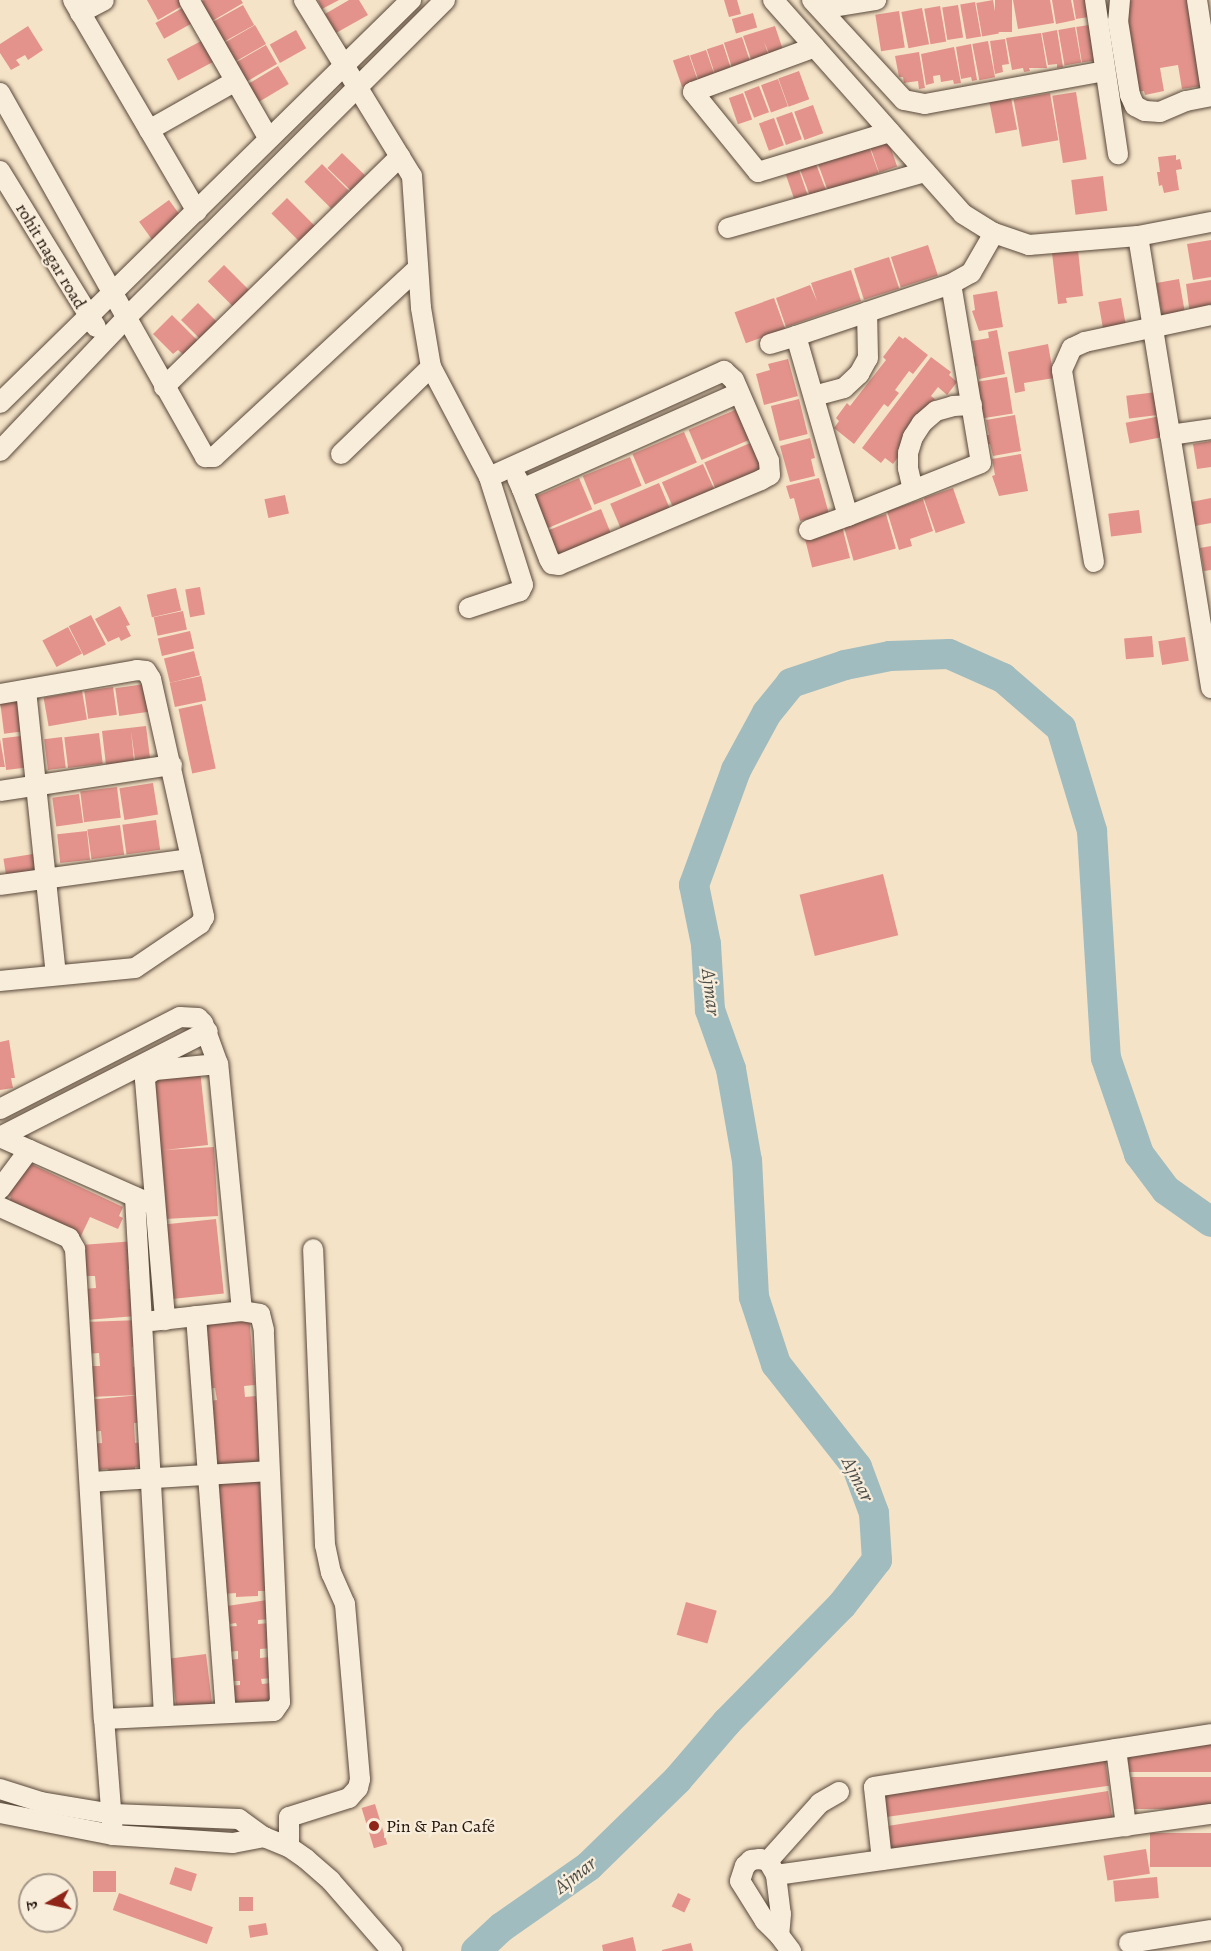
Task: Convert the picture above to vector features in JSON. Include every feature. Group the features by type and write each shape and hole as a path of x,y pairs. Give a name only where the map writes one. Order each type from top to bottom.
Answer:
{"street":[{"path":"104,0 76,7 197,211"},
{"path":"189,0 234,82 269,139"},
{"path":"304,0 343,67 412,176 421,308 431,367 489,477 523,585 520,591 469,608"},
{"path":"0,403 411,0"},
{"path":"0,451 127,317 445,0"},
{"path":"772,0 963,214 994,233 1029,245 1138,236 1211,222"},
{"path":"816,5 876,0"},
{"path":"1095,0 1118,154"},
{"path":"1120,0 1118,21 1130,95 1135,106 1145,111 1161,112 1186,101 1211,94 1197,0"},
{"path":"816,5 904,100 926,104 1105,71"},
{"path":"815,47 693,92 758,172 890,132"},
{"path":"149,130 234,82"},
{"path":"0,93 202,455 214,457 418,268"},
{"path":"164,387 400,157"},
{"name":"rohit nagar road","path":"0,171 88,317 105,340"},
{"path":"728,228 925,171"},
{"path":"770,344 951,284 971,273 994,233"},
{"path":"1138,236 1208,656 1211,688"},
{"path":"809,530 981,463 951,284"},
{"path":"814,396 844,388 859,374 868,358 867,312"},
{"path":"1094,562 1062,370 1072,348 1085,342 1211,315"},
{"path":"796,336 848,516"},
{"path":"341,454 431,367"},
{"path":"489,477 512,464 724,371 734,380 769,461 770,475 559,565 552,564 512,464"},
{"path":"522,489 739,393"},
{"path":"913,490 908,468 908,453 913,437 922,423 936,411 953,406 972,405"},
{"path":"1170,435 1211,429"},
{"path":"528,567 549,557"},
{"path":"0,694 136,670 146,671 151,679 172,765 204,917 200,924 135,968 0,981"},
{"path":"26,690 38,786 56,974"},
{"path":"0,791 172,765"},
{"path":"0,885 191,860"},
{"path":"0,1109 180,1017 189,1015 198,1018 208,1031 218,1064 242,1311"},
{"path":"0,1137 208,1031"},
{"path":"131,1042 142,1065"},
{"path":"165,1320 154,1206 147,1075 155,1071 218,1064"},
{"path":"0,1137 154,1206"},
{"path":"0,1189 29,1150"},
{"path":"135,1197 144,1322 164,1715"},
{"path":"0,1207 69,1238 75,1249 113,1835"},
{"path":"289,1847 289,1817 349,1798 358,1788 360,1779 345,1604 331,1573 325,1545 313,1249"},
{"path":"104,1719 274,1711 280,1702 264,1330 260,1314 242,1311 144,1322"},
{"path":"196,1316 226,1712"},
{"path":"90,1482 208,1477 269,1471"},
{"path":"882,1860 874,1787 1211,1734"},
{"path":"1116,1749 1126,1826"},
{"path":"0,1789 41,1802 112,1814 239,1819 264,1837 289,1847 331,1881 392,1951"},
{"path":"779,1935 780,1914 772,1868 820,1803 839,1792"},
{"path":"0,1813 113,1835 233,1843 264,1837"},
{"path":"791,1951 765,1921 740,1881 745,1866 751,1860 772,1868 882,1860 1211,1814"},
{"path":"1130,1943 1211,1930"}],"building":[{"path":"147,0 185,0 187,3 158,20"},
{"path":"204,0 241,0 243,3 209,23 198,3"},
{"path":"318,0 339,0 322,9"},
{"path":"349,0 359,0 368,15 336,33 325,14"},
{"path":"724,0 737,0 741,14 729,17"},
{"path":"993,0 999,33 982,36 976,3"},
{"path":"995,0 1012,0 1012,32 995,32"},
{"path":"1013,0 1050,0 1054,23 1018,29"},
{"path":"1052,0 1071,0 1075,20 1056,24"},
{"path":"1073,0 1093,0 1095,16 1076,19"},
{"path":"1132,0 1192,0 1201,86 1182,89 1178,65 1160,68 1164,91 1145,95 1144,91 1137,92 1121,3"},
{"path":"975,2 981,36 966,39 960,5"},
{"path":"243,5 254,25 221,44 210,23"},
{"path":"958,5 963,38 947,40 942,8"},
{"path":"186,6 195,22 164,39 155,23"},
{"path":"940,6 946,41 930,44 924,9"},
{"path":"922,8 929,44 908,48 901,12"},
{"path":"899,11 905,48 881,51 875,15"},
{"path":"753,13 757,27 736,33 732,19"},
{"path":"1095,24 1101,60 1082,63 1076,27"},
{"path":"255,25 266,44 234,63 223,44"},
{"path":"28,26 43,50 28,60 25,55 16,60 20,65 11,70 0,53 0,44"},
{"path":"775,26 784,53 771,58 764,42 770,59 753,65 743,36"},
{"path":"1075,27 1081,62 1065,65 1058,30"},
{"path":"296,30 306,48 280,63 270,45"},
{"path":"1057,30 1063,67 1057,68 1057,64 1048,65 1042,33"},
{"path":"1041,33 1047,68 1029,68 1030,71 1024,72 1023,68 1012,70 1006,38"},
{"path":"742,37 751,65 733,70 724,43"},
{"path":"1005,39 1009,64 1002,65 1003,72 995,74 990,41"},
{"path":"203,40 214,61 178,80 167,59"},
{"path":"988,41 995,77 979,80 972,44"},
{"path":"723,44 732,71 715,76 707,49"},
{"path":"971,44 977,80 972,81 971,77 961,79 956,47"},
{"path":"266,45 277,64 244,83 233,64"},
{"path":"954,47 961,83 954,84 953,80 941,82 940,75 933,76 934,83 926,85 921,54"},
{"path":"706,50 715,76 699,82 690,56"},
{"path":"919,52 925,88 919,89 918,81 904,83 903,77 899,77 895,56"},
{"path":"689,55 698,81 682,87 673,61"},
{"path":"278,66 289,84 256,104 245,86"},
{"path":"799,71 809,99 789,107 778,79"},
{"path":"778,79 788,106 771,112 761,85"},
{"path":"759,86 769,112 754,118 744,92"},
{"path":"1076,92 1087,159 1063,163 1052,96"},
{"path":"743,93 752,119 738,124 729,98"},
{"path":"1050,93 1058,140 1022,147 1014,99"},
{"path":"1011,98 1017,129 996,134 989,102"},
{"path":"813,105 823,133 804,140 794,112"},
{"path":"792,112 802,139 786,145 776,118"},
{"path":"774,118 784,145 769,151 759,123"},
{"path":"888,140 897,166 879,173 870,146"},
{"path":"869,146 879,173 828,192 818,164"},
{"path":"342,153 365,175 350,190 327,168"},
{"path":"1176,155 1176,160 1180,159 1182,169 1176,170 1179,190 1164,193 1162,185 1159,186 1158,157"},
{"path":"322,164 349,191 331,209 304,182"},
{"path":"816,164 826,190 810,196 800,170"},
{"path":"799,170 808,196 795,201 786,175"},
{"path":"1103,176 1107,211 1076,215 1071,180"},
{"path":"287,198 317,228 301,243 271,214"},
{"path":"169,200 184,221 154,243 139,222"},
{"path":"1211,240 1211,277 1193,280 1187,244"},
{"path":"928,245 938,275 901,287 891,257"},
{"path":"1078,250 1083,296 1066,298 1067,303 1058,304 1052,253"},
{"path":"889,257 899,288 864,300 854,268"},
{"path":"224,265 252,293 236,310 208,281"},
{"path":"851,270 861,301 786,327 776,298 810,285 817,301 811,283"},
{"path":"1179,279 1186,318 1163,322 1156,283"},
{"path":"1211,280 1211,312 1190,315 1186,284"},
{"path":"997,291 1003,327 979,331 972,311 975,310 973,295"},
{"path":"774,298 785,329 746,343 735,312"},
{"path":"1121,298 1126,326 1103,330 1098,302"},
{"path":"198,303 221,326 204,343 181,320"},
{"path":"172,315 201,344 187,358 178,350 173,354 153,334"},
{"path":"997,330 1005,374 979,379 977,366 973,367 971,357 975,356 972,341 989,338 988,332"},
{"path":"899,336 903,339 905,337 928,355 913,374 909,371 895,390 899,393 888,407 884,404 854,444 834,428 839,421 836,418 847,403 850,406 886,360 883,357"},
{"path":"1048,344 1054,378 1024,383 1025,391 1015,393 1008,352"},
{"path":"931,357 951,372 949,375 957,382 947,395 938,387 931,396 935,399 899,448 903,450 893,464 885,458 881,463 862,448"},
{"path":"788,359 798,396 764,405 756,374 770,370 768,364"},
{"path":"1007,377 1013,414 983,418 977,382"},
{"path":"1157,392 1160,415 1129,419 1126,396"},
{"path":"799,399 808,434 780,441 771,406"},
{"path":"742,407 755,437 702,460 689,430"},
{"path":"1015,415 1021,451 993,456 985,435 989,435 986,420"},
{"path":"1161,416 1165,437 1130,443 1126,423"},
{"path":"684,432 697,462 645,484 632,454"},
{"path":"810,438 815,458 811,459 815,476 790,482 780,446"},
{"path":"755,441 767,469 716,490 704,462"},
{"path":"1211,441 1211,467 1197,469 1193,444"},
{"path":"1021,454 1028,491 999,496 992,476 995,475 992,459"},
{"path":"630,457 642,486 594,505 583,476"},
{"path":"703,464 716,493 675,512 662,482"},
{"path":"579,478 592,509 548,528 535,497"},
{"path":"819,478 829,514 800,521 794,498 790,499 786,486"},
{"path":"659,483 671,511 622,531 610,504"},
{"path":"953,488 965,523 936,533 924,498"},
{"path":"285,495 289,514 268,518 264,499"},
{"path":"1211,498 1211,523 1195,526 1191,502"},
{"path":"923,499 933,531 910,539 912,546 899,550 887,511"},
{"path":"601,509 613,538 559,559 547,531"},
{"path":"1139,510 1142,533 1111,537 1108,514"},
{"path":"886,514 896,549 854,561 844,526"},
{"path":"842,526 850,558 812,567 804,535"},
{"path":"1211,546 1211,570 1204,571 1200,548"},
{"path":"200,587 205,615 190,617 185,590"},
{"path":"176,588 181,610 152,617 147,595"},
{"path":"120,606 130,625 126,626 131,636 121,641 119,637 108,642 95,619"},
{"path":"183,611 187,630 158,636 154,617"},
{"path":"91,615 106,644 84,656 69,626"},
{"path":"68,627 82,653 56,667 42,641"},
{"path":"190,631 194,649 162,656 158,638"},
{"path":"1152,636 1154,657 1126,659 1124,638"},
{"path":"1185,637 1189,661 1162,665 1158,641"},
{"path":"194,651 200,675 170,683 164,658"},
{"path":"201,676 206,700 175,707 170,683"},
{"path":"145,684 149,712 119,716 115,688"},
{"path":"113,687 117,715 88,719 84,691"},
{"path":"82,691 87,720 49,726 44,698"},
{"path":"24,699 28,731 4,734 0,702"},
{"path":"202,704 216,769 192,774 179,709"},
{"path":"146,726 150,758 135,760 131,731 134,761 106,765 102,731"},
{"path":"99,733 103,764 68,768 64,737"},
{"path":"29,735 33,767 6,770 2,738"},
{"path":"62,737 66,768 48,770 44,739"},
{"path":"0,739 5,767 0,767"},
{"path":"153,783 158,815 124,820 119,788"},
{"path":"117,787 121,818 84,822 80,792"},
{"path":"79,794 83,823 56,826 52,798"},
{"path":"156,820 160,850 127,854 122,825"},
{"path":"120,825 124,855 91,859 87,830"},
{"path":"87,831 90,860 60,863 57,834"},
{"path":"39,853 42,872 6,877 3,859"},
{"path":"883,874 898,935 815,956 800,895"},
{"path":"9,1040 15,1078 11,1078 13,1088 0,1090 0,1042"},
{"path":"200,1070 208,1145 165,1150 214,1147 218,1216 165,1219 150,1075"},
{"path":"27,1162 123,1207 119,1216 123,1218 118,1229 90,1217 80,1238 7,1205 11,1197 7,1195"},
{"path":"216,1219 224,1294 172,1299 164,1224"},
{"path":"136,1241 133,1269 128,1269 129,1289 134,1289 136,1316 86,1320 83,1289 96,1288 95,1276 83,1276 81,1245"},
{"path":"249,1316 255,1385 244,1386 245,1397 256,1396 264,1463 217,1469 210,1401 217,1400 215,1388 206,1389 200,1320"},
{"path":"141,1320 137,1347 132,1347 133,1367 138,1367 140,1395 89,1397 88,1366 100,1366 99,1353 87,1354 85,1322"},
{"path":"141,1395 139,1423 134,1423 135,1443 144,1442 146,1466 135,1467 135,1471 109,1473 108,1469 92,1470 90,1444 102,1443 101,1431 89,1432 86,1400"},
{"path":"259,1480 268,1591 258,1591 258,1596 236,1597 236,1593 224,1594 215,1484"},
{"path":"267,1600 270,1619 258,1620 258,1624 270,1623 272,1648 260,1649 260,1658 270,1657 271,1678 261,1679 262,1684 271,1683 273,1706 230,1709 228,1686 240,1685 240,1681 229,1681 228,1660 238,1659 238,1651 226,1652 223,1627 237,1626 236,1623 230,1624 227,1606"},
{"path":"686,1602 717,1611 707,1644 677,1635"},
{"path":"206,1654 212,1706 177,1710 170,1658"},
{"path":"1126,1740 1211,1740 1211,1772 1126,1772"},
{"path":"1105,1758 1109,1786 879,1818 875,1790"},
{"path":"1131,1777 1211,1777 1211,1809 1131,1809"},
{"path":"1108,1791 1113,1822 885,1858 880,1827"},
{"name":"Pin & Pan Café","path":"375,1804 387,1844 374,1848 362,1808"},
{"path":"1150,1833 1211,1833 1211,1867 1150,1867"},
{"path":"1146,1849 1150,1874 1107,1880 1104,1856"},
{"path":"175,1867 197,1874 191,1891 169,1884"},
{"path":"93,1871 116,1871 116,1892 93,1892"},
{"path":"1157,1877 1159,1898 1115,1902 1113,1881"},
{"path":"119,1893 213,1927 207,1944 113,1910"},
{"path":"678,1893 691,1899 684,1913 672,1907"},
{"path":"239,1897 253,1897 253,1911 239,1911"},
{"path":"266,1923 268,1935 250,1938 248,1926"},
{"path":"633,1937 636,1951 603,1951 602,1945"},
{"path":"691,1943 693,1951 662,1951 662,1950"}],"waterway":[{"name":"Ajmar","path":"476,1951 502,1927 589,1866 678,1779 727,1722 842,1605 877,1560 874,1513 857,1467 776,1364 754,1297 747,1161 731,1069 710,1010 706,944 694,885 736,770 767,713 791,683 845,665 890,656 949,654 1003,678 1061,728 1092,831 1106,1058 1139,1154 1166,1190 1211,1222"}],"place":[{"name":"Pin & Pan Café","path":"374,1826"}]}
